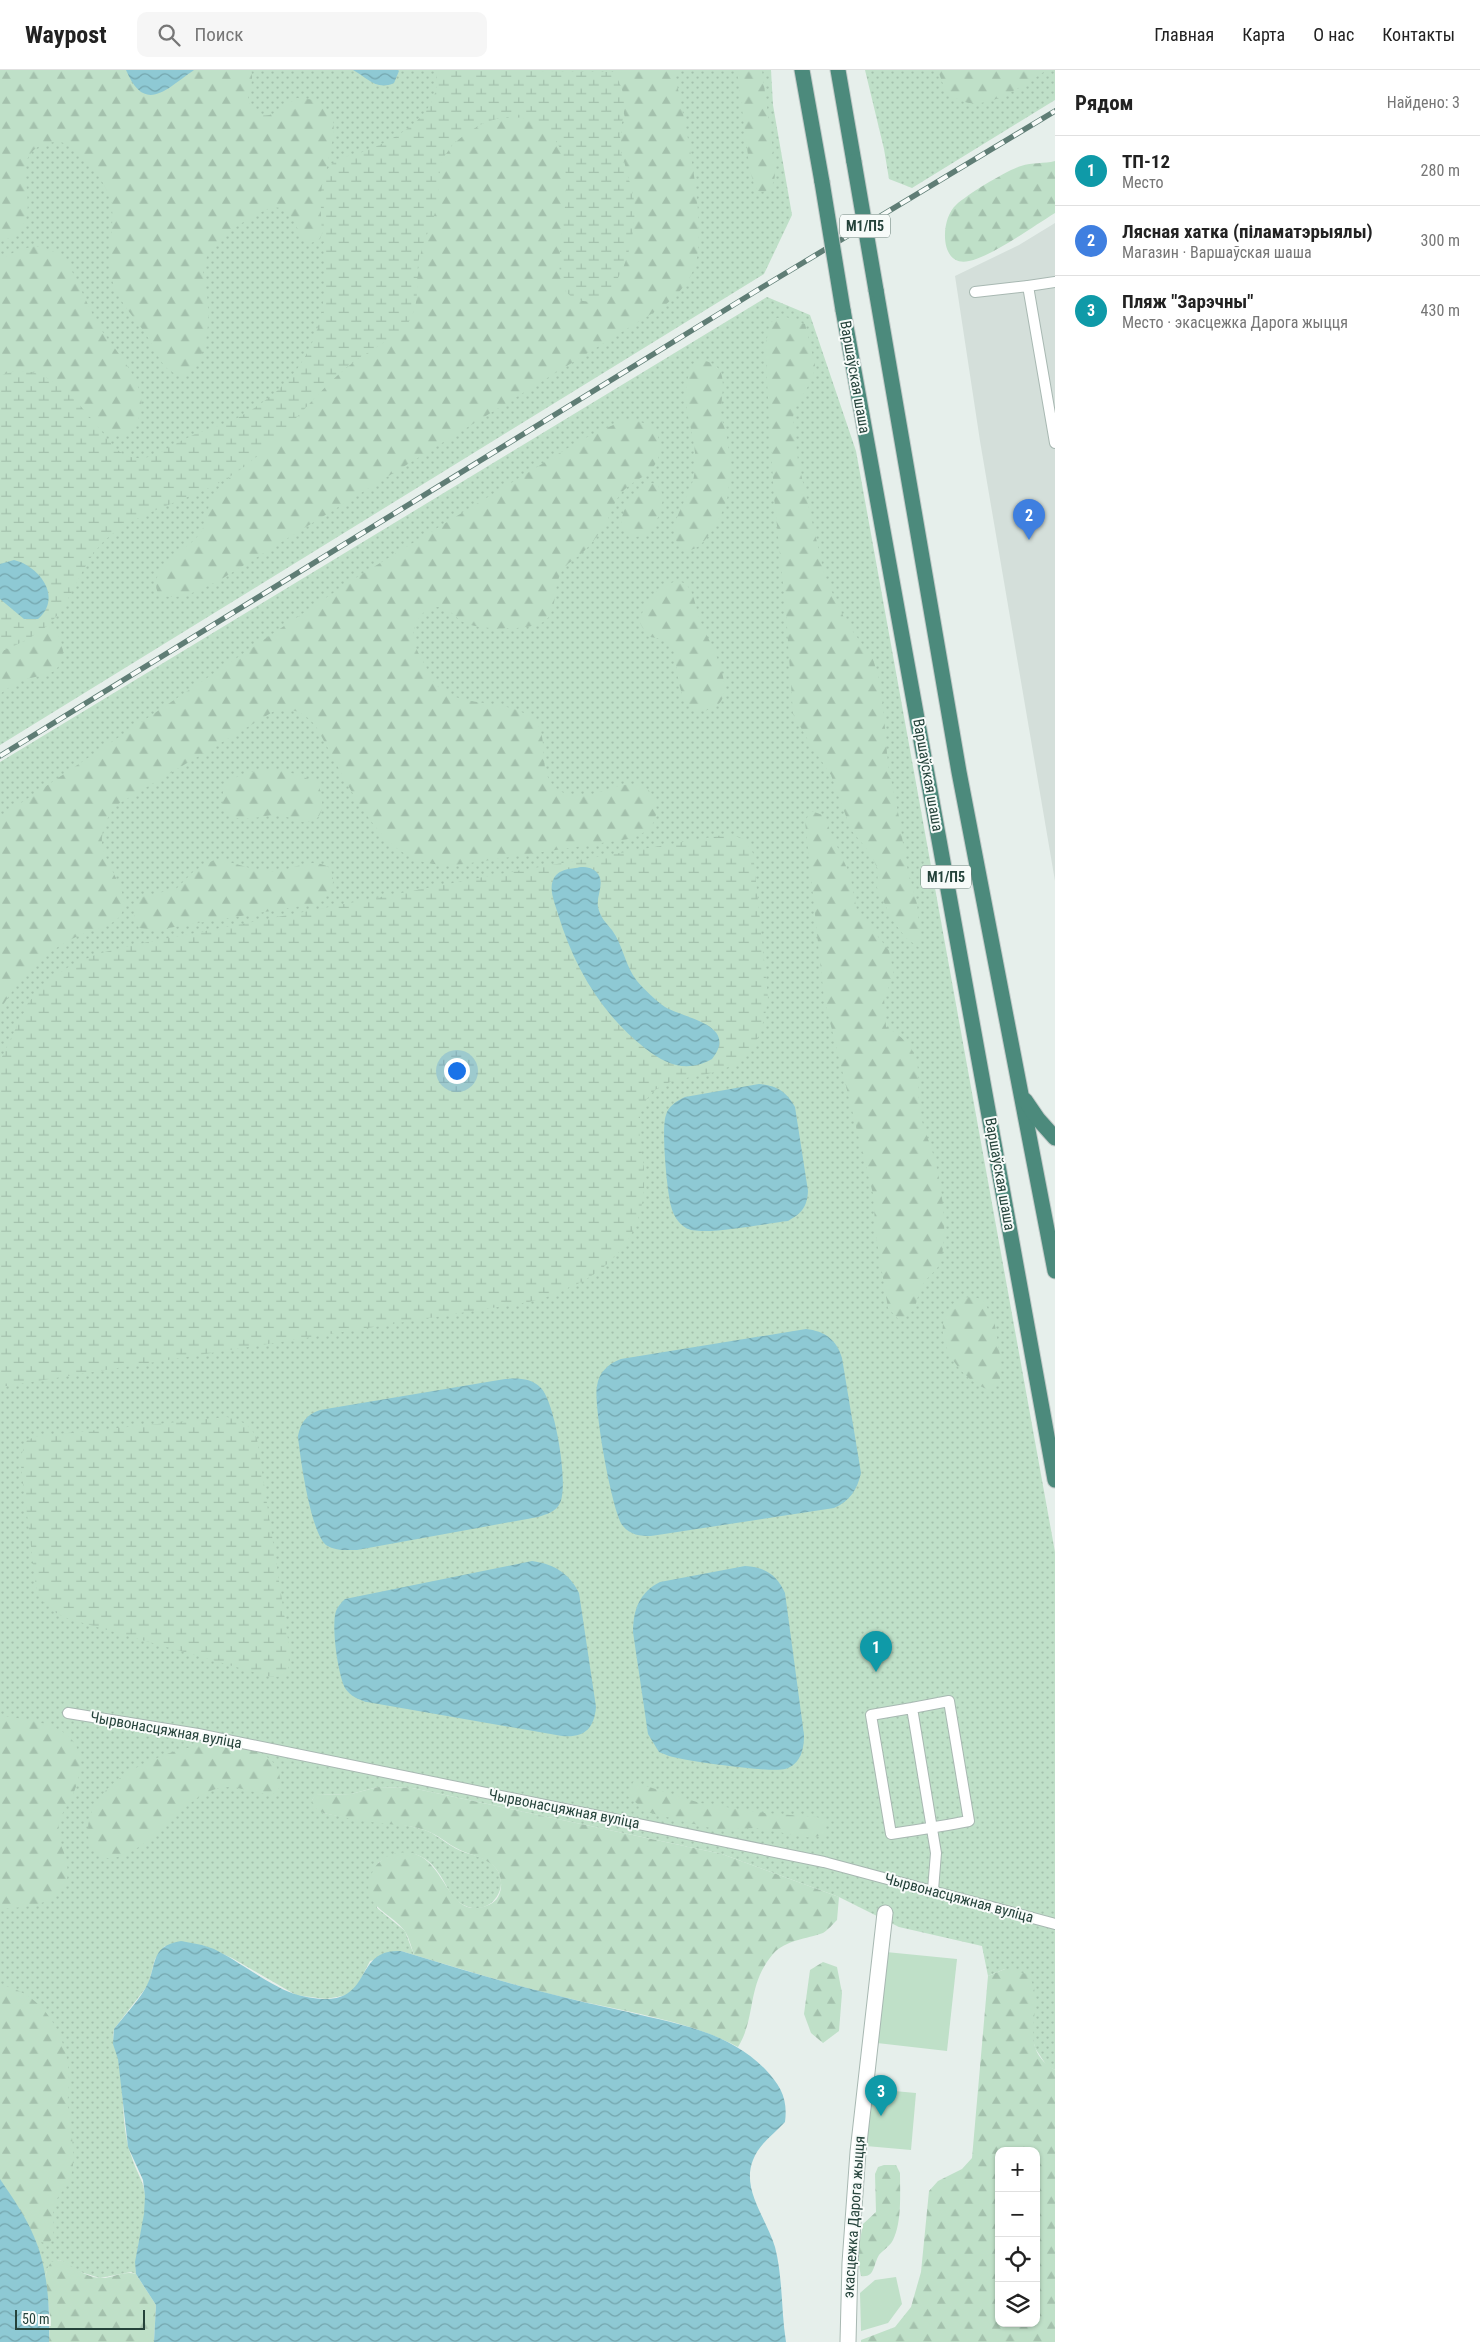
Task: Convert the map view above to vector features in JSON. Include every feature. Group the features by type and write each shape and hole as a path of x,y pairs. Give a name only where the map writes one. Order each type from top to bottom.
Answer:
{"highway":[{"name":"Варшаўская шаша","path":"802,70 843,310 1055,1480"},
{"name":"Варшаўская шаша","path":"838,70 959,772 1055,1271"},
{"path":"1022,1094 1038,1119 1055,1138"}],"street":[{"name":"экасцежка Дарога жыцця","path":"848,2342 850,2263 858,2152 885,1913"}],"lane":[{"path":"975,292 1055,282"},
{"path":"1028,286 1055,443"},
{"path":"948,1702 969,1820 932,1827 891,1834 871,1715 948,1702"},
{"path":"912,1708 936,1853 933,1890"},
{"name":"Чырвонасцяжная вуліца","path":"68,1713 198,1734 731,1842 824,1862 1055,1924"}],"shaded area":[{"path":"1055,223 1055,881 980,441 955,276 1019,245"}],"green space":[{"path":"0,70 771,70 773,105 792,215 764,274 0,745"},
{"path":"0,70 126,70 133,86 167,90 194,70 251,70 252,80 248,101 252,109 259,114 270,115 297,98 317,100 333,118 334,134 322,189 322,233 320,239 309,244 301,236 290,215 277,207 260,213 223,236 208,254 204,265 203,273 207,295 208,328 203,350 199,360 184,376 171,372 163,364 145,333 124,305 115,289 110,270 112,211 109,194 99,176 71,146 62,142 50,143 42,145 31,153 26,165 28,207 25,221 17,233 0,242"},
{"path":"436,70 614,72 624,96 625,105 620,140 621,152 634,201 634,226 628,256 615,282 607,292 597,299 590,301 579,300 565,290 560,273 560,251 566,198 566,172 560,149 546,130 530,120 511,117 494,120 478,126 450,148 442,162 438,201 419,258 417,298 410,320 405,326 348,366 320,392 281,434 237,472 206,489 141,517 111,535 95,551 56,617 34,635 0,652 0,376 18,371 35,373 51,381 80,406 116,449 135,458 152,456 193,435 233,420 254,408 272,395 301,364 311,346 318,326 323,304 325,280 321,196 324,176 327,170 338,160 392,139 416,121 426,111 433,99 437,85"},
{"path":"611,70 674,70 694,172 699,229 698,253 693,271 681,290 664,306 220,580 198,591 182,596 174,597 158,594 156,584 158,575 170,560 201,532 210,504 218,489 333,379 408,323 416,302 420,257 436,200 440,168 449,150 471,130 489,122 513,117 531,119 553,135 562,151 566,169 567,190 559,269 622,270 630,245 635,219 634,198 621,150 621,134 625,118 614,72"},
{"path":"737,70 762,70 775,167 774,182 764,192 758,191 750,171"},
{"path":"865,70 1055,70 1055,100 912,188 889,179 884,149"},
{"path":"938,70 1047,70 998,99 971,103 959,100 947,91"},
{"path":"1055,161 1055,213 1001,247 979,258 959,261 952,257 947,250 945,231 947,221 956,205 978,189 1014,169 1029,164"},
{"path":"35,246 56,253 69,266 99,327 134,377 140,393 141,410 135,425 126,433 113,435 100,429 59,386 42,375 23,371 0,376 0,260 18,250"},
{"path":"767,297 810,315 856,451 1055,1552 1055,2070 1047,2066 1035,2048 1032,2035 1033,2021 1005,1969 988,1976 982,1946 899,1927 839,1897 722,1854 412,1788 378,1787 351,1794 316,1795 312,1800 323,1813 421,1829 432,1833 465,1853 491,1863 500,1875 500,1891 490,1904 475,1908 466,1906 450,1893 434,1866 420,1856 404,1853 378,1863 377,1908 405,1931 414,1955 401,1951 370,1961 355,1990 347,1995 326,1999 296,1995 232,1958 202,1945 165,1946 155,1959 148,1985 114,2029 114,2041 121,2071 124,2121 128,2146 145,2194 145,2214 137,2253 136,2274 131,2272 100,2278 77,2271 60,2260 49,2266 45,2279 35,2239 0,2179 0,762"},
{"path":"786,317 805,324 815,365 813,378 796,406 793,417 798,461 825,577 846,622 873,659 879,679 888,765 906,863 917,904 921,949 906,938 893,921 877,888 878,870 871,854 851,830 831,775 793,714 786,612 774,497 765,348 770,323 777,318"},
{"path":"701,360 717,367 723,380 721,412 728,445 730,468 727,499 721,514 711,533 697,547 690,550 683,549 680,546 676,540 674,527 694,476 694,447 686,394 693,364"},
{"path":"626,419 644,423 658,436 658,460 645,475 620,494 598,535 560,574 551,614 546,620 539,624 522,627 500,629 478,627 461,621 451,612 439,607 428,610 419,618 414,628 414,640 431,678 443,691 466,700 518,710 529,716 536,723 541,731 543,740 546,770 549,779 555,787 566,794 577,796 588,795 621,785 632,784 647,789 652,794 656,805 655,818 649,829 642,834 628,839 464,864 427,863 399,850 383,836 357,801 315,725 307,717 294,710 276,710 115,806 105,825 102,837 106,857 124,898 124,907 120,916 111,923 64,943 52,951 23,977 0,1010 0,817 354,579 581,440"},
{"path":"651,483 657,484 663,495 661,510 649,530 637,537 629,537 621,524 624,511 634,494"},
{"path":"676,581 688,586 691,591 700,620 721,667 724,693 720,703 711,709 699,711 690,707 680,687 671,645 663,639 647,636 640,623 644,608 652,596 662,587"},
{"path":"50,623 61,640 63,654 59,666 51,673 20,682 0,694 0,652 43,630"},
{"path":"264,769 286,771 317,782 322,800 321,813 318,817 313,821 306,822 280,815 242,819 228,814 223,806 223,795 229,783 241,775"},
{"path":"811,811 823,815 850,875 857,911 889,950 894,975 884,998 886,1027 901,1037 910,1047 915,1057 918,1068 922,1121 933,1152 940,1182 944,1238 940,1263 923,1284 914,1308 900,1321 888,1308 876,1236 873,1194 824,998 805,821"},
{"path":"729,834 744,839 753,853 768,998 761,1031 755,1043 738,1061 726,1068 711,1073 676,1080 666,1084 656,1089 646,1101 642,1110 639,1130 644,1170 643,1197 638,1220 627,1241 614,1258 596,1273 576,1285 553,1295 529,1302 0,1387 0,1061 28,1003 46,982 70,966 97,954 133,945 494,875"},
{"path":"214,860 269,871 317,863 330,868 333,885 324,898 313,904 156,930 139,928 134,912 140,897 176,889 194,871"},
{"path":"974,1297 983,1300 994,1320 1001,1361 1000,1380 993,1391 982,1387 961,1371 953,1360 943,1334 943,1322 951,1306 961,1299"},
{"path":"227,1417 245,1424 252,1430 257,1439 290,1652 288,1669 283,1675 279,1676 267,1676 69,1619 48,1607 36,1587 20,1458 27,1440 38,1436"},
{"path":"0,1716 35,1721 64,1733 74,1742 79,1755 80,1771 74,1792 58,1827 68,1872 66,1884 60,1893 39,1904 0,1909"},
{"path":"209,1744 245,1749 267,1757 275,1764 279,1774 280,1787 273,1794 264,1794 235,1787 219,1788 210,1791 185,1808 134,1850 120,1856 107,1858 95,1852 89,1841 89,1820 97,1802 110,1786 148,1762 190,1747"},
{"path":"633,1782 700,1803 764,1813 824,1819 827,1833 812,1838 755,1828 718,1830 647,1812 628,1796"},
{"path":"378,1787 412,1788 722,1854 839,1897 837,1920 823,1933 790,1943 773,1954 759,1978 748,2024 738,2047 718,2037 676,2023 490,1978 414,1955 404,1930 372,1900 369,1893 369,1884 373,1870 384,1859 394,1854 411,1853 424,1859 435,1869 460,1903 471,1908 486,1906 497,1899 500,1894 501,1878 494,1866 481,1858 455,1848 434,1834 419,1828 358,1820 323,1813 313,1806 312,1800 315,1795 351,1794"},
{"path":"886,1952 957,1959 947,2051 877,2043"},
{"path":"823,1962 837,1967 842,1993 839,2031 823,2043 811,2033 804,2014 810,1970"},
{"path":"1005,1969 1028,1974 1034,1988 1034,2043 1037,2053 1044,2062 1055,2070 1055,2342 861,2342 861,2340 895,2327 911,2307 921,2272 929,2191 938,2181 962,2169 972,2158 988,1976"},
{"path":"0,1985 30,1997 42,2008 59,2034 65,2049 68,2065 68,2105 73,2167 70,2180 54,2205 54,2232 52,2238 49,2242 44,2243 35,2239 0,2179"},
{"path":"872,2089 916,2093 911,2150 866,2146"},
{"path":"896,2165 900,2173 898,2225 893,2240 879,2255 871,2273 861,2276 857,2256 863,2224 876,2212 875,2174 878,2167"},
{"path":"60,2260 94,2277 104,2278 127,2273 136,2274 156,2305 154,2342 49,2342 50,2317 45,2279 51,2262"},
{"path":"896,2277 902,2304 888,2323 861,2331 860,2293 875,2280"}],"water":[{"path":"126,70 194,70 165,90 157,94 148,95 141,92 133,84"},
{"path":"353,70 399,71 394,83 377,85"},
{"path":"14,560 32,569 45,584 48,592 48,601 45,610 38,619 24,619 0,599 0,564"},
{"path":"581,867 593,869 600,878 599,911 616,936 637,981 665,1007 696,1020 715,1031 719,1038 719,1047 712,1059 694,1066 686,1066 670,1063 654,1055 630,1036 603,1005 592,989 572,953 552,891 552,882 559,872"},
{"path":"759,1084 780,1090 795,1107 808,1191 805,1205 797,1215 788,1221 735,1229 705,1231 686,1228 675,1216 669,1198 664,1146 667,1112 673,1104 685,1097"},
{"path":"806,1329 824,1334 833,1341 842,1358 861,1473 855,1490 849,1498 834,1508 651,1536 643,1536 626,1529 619,1517 609,1481 598,1414 597,1386 605,1369 621,1359"},
{"path":"505,1379 529,1380 541,1388 546,1396 556,1426 562,1462 562,1493 560,1503 556,1509 538,1517 357,1550 337,1549 326,1545 321,1538 311,1511 298,1436 303,1423 311,1414 320,1410"},
{"path":"532,1561 547,1564 566,1575 579,1593 596,1707 593,1721 582,1734 562,1736 367,1702 355,1697 345,1688 338,1662 334,1628 336,1611 345,1599"},
{"path":"745,1566 759,1568 770,1573 778,1581 785,1593 804,1735 803,1746 798,1760 795,1764 785,1769 747,1768 669,1756 659,1752 648,1734 633,1632 634,1616 639,1602 647,1591 660,1582"},
{"path":"181,1941 214,1949 267,1981 298,1995 324,1999 341,1997 352,1990 374,1960 384,1953 401,1951 525,1987 683,2025 718,2037 735,2046 750,2056 771,2075 779,2087 784,2100 785,2122 756,2154 750,2171 750,2182 756,2204 771,2236 778,2259 786,2342 154,2342 156,2305 136,2274 135,2262 144,2214 145,2196 143,2180 128,2147 118,2059 113,2044 114,2029 145,1989 159,1953 163,1948"},
{"path":"0,2179 28,2223 43,2264 49,2316 49,2342 0,2342"}],"railway":[{"path":"0,756 756,291 1055,111"}],"place":[{"name":"Лясная хатка (піламатэрыялы)","path":"1029,540"},
{"name":"ТП-12","path":"876,1672"},
{"name":"Пляж \"Зарэчны\"","path":"881,2116"}]}
